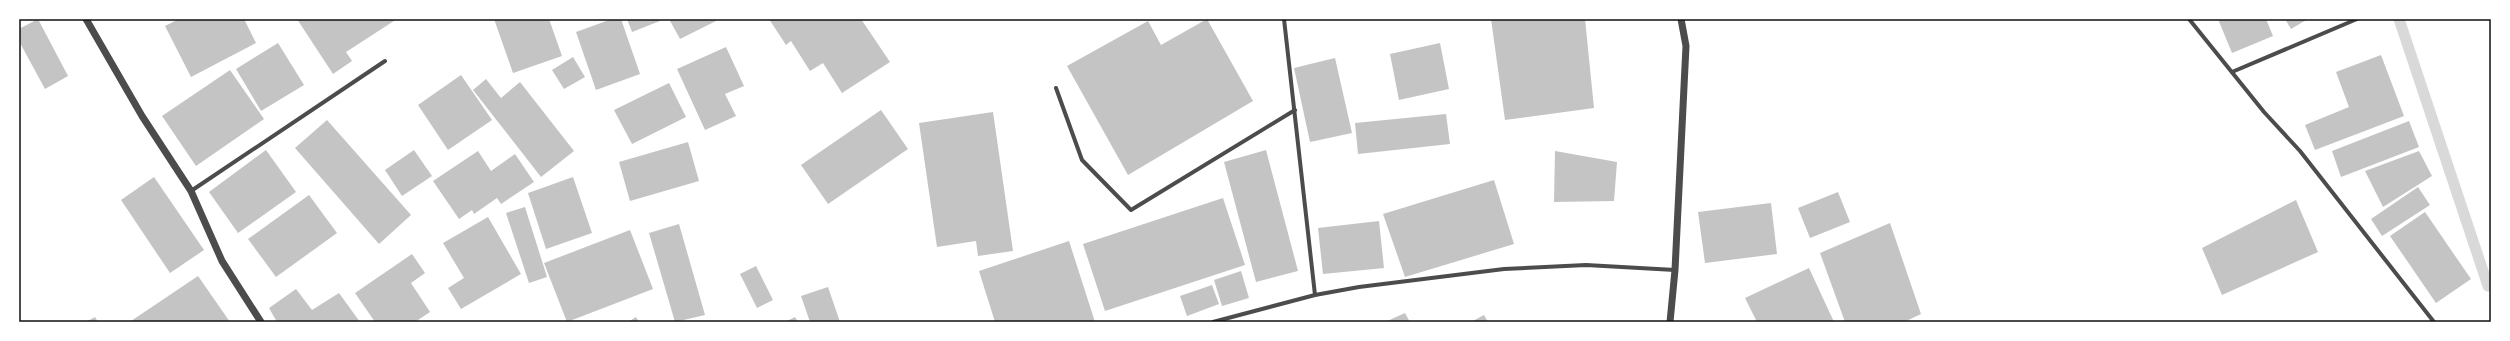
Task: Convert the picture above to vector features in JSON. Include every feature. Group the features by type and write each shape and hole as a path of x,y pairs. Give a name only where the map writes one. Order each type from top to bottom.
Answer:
{"street":[{"path":"86,19 142,116 191,191 222,261 261,322"},
{"path":"1284,19 1315,295"},
{"path":"1670,322 1676,270 1686,46 1681,19"},
{"path":"2189,19 2264,112 2300,151 2434,322"},
{"path":"2232,72 2357,19"},
{"path":"191,191 385,61"},
{"path":"1056,88 1082,160 1131,210 1295,110"},
{"path":"1213,322 1315,295 1359,287 1504,269 1586,265 1676,270"}],"building":[{"path":"38,19 68,76 45,89 19,41 19,29"},
{"path":"179,19 244,19 256,43 191,77 165,26"},
{"path":"297,19 397,19 346,52 352,61 333,74"},
{"path":"494,19 549,19 562,56 513,73"},
{"path":"612,19 621,19 640,74 596,90 576,32"},
{"path":"627,19 659,19 660,21 632,32"},
{"path":"669,19 715,19 716,21 680,39"},
{"path":"769,19 861,19 890,62 842,93 823,63 810,71 791,41 786,45"},
{"path":"1207,19 1253,101 1128,175 1067,66 1148,21 1161,45"},
{"path":"1491,19 1585,19 1594,108 1505,120"},
{"path":"2218,19 2266,19 2273,36 2232,53"},
{"path":"2285,19 2308,19 2291,29"},
{"path":"278,43 304,85 261,111 236,69"},
{"path":"1440,43 1449,89 1399,100 1390,54"},
{"path":"726,47 744,86 725,94 736,116 705,130 677,69"},
{"path":"2381,55 2404,116 2315,150 2305,125 2349,107 2336,72"},
{"path":"573,57 585,77 564,89 552,70"},
{"path":"1335,58 1352,133 1310,142 1294,68"},
{"path":"230,70 264,119 196,166 162,116"},
{"path":"461,75 492,120 448,150 418,105"},
{"path":"486,79 501,98 520,82 574,151 541,177 473,90"},
{"path":"669,83 686,117 632,144 614,110"},
{"path":"881,110 908,149 828,204 801,165"},
{"path":"993,112 1013,251 978,256 976,241 937,247 919,123"},
{"path":"1446,114 1450,144 1358,154 1355,123"},
{"path":"327,120 411,215 379,244 295,148"},
{"path":"2409,121 2419,147 2341,177 2332,151"},
{"path":"688,142 699,181 630,201 619,162"},
{"path":"266,150 296,192 238,233 209,192"},
{"path":"414,150 432,176 402,196 385,170"},
{"path":"1266,150 1298,271 1256,282 1224,162"},
{"path":"478,151 491,171 515,154 534,182 501,204 497,198 474,214 472,210 459,219 433,181"},
{"path":"1555,151 1617,162 1614,201 1554,202"},
{"path":"2419,151 2432,176 2383,207 2365,171"},
{"path":"154,177 204,250 170,273 121,200"},
{"path":"573,177 592,233 546,249 528,193"},
{"path":"1494,180 1514,244 1405,277 1383,214"},
{"path":"2418,187 2430,205 2382,236 2371,219"},
{"path":"1838,192 1850,222 1810,238 1798,208"},
{"path":"309,195 337,233 276,277 248,239"},
{"path":"1223,198 1245,265 1105,311 1083,244"},
{"path":"2296,200 2318,252 2222,295 2202,248"},
{"path":"1771,203 1777,254 1705,263 1698,212"},
{"path":"525,207 547,277 529,283 506,213"},
{"path":"2425,212 2471,279 2436,303 2390,236"},
{"path":"488,217 521,274 461,309 448,288 464,278 443,243"},
{"path":"1379,221 1384,268 1323,274 1318,228"},
{"path":"1890,223 1921,314 1904,322 1845,322 1820,253"},
{"path":"679,224 705,315 675,322 649,233"},
{"path":"630,230 653,289 567,322 544,263"},
{"path":"1069,241 1095,322 995,322 979,271"},
{"path":"412,254 425,273 411,283 430,312 415,322 375,322 355,293"},
{"path":"756,266 773,300 757,308 740,274"},
{"path":"1809,268 1834,322 1757,322 1745,298"},
{"path":"1241,271 1249,298 1222,306 1214,280"},
{"path":"198,276 230,322 131,321"},
{"path":"1212,285 1219,304 1187,316 1180,296"},
{"path":"828,287 840,322 810,322 801,296"},
{"path":"296,289 312,310 339,293 360,322 277,322 269,308"},
{"path":"1405,313 1410,322 1385,322"},
{"path":"1484,315 1488,322 1471,322"},
{"path":"95,317 98,322 86,322"},
{"path":"636,317 639,322 628,322"},
{"path":"795,317 798,322 785,322"}],"waterway":[{"path":"2399,19 2488,286"}]}
